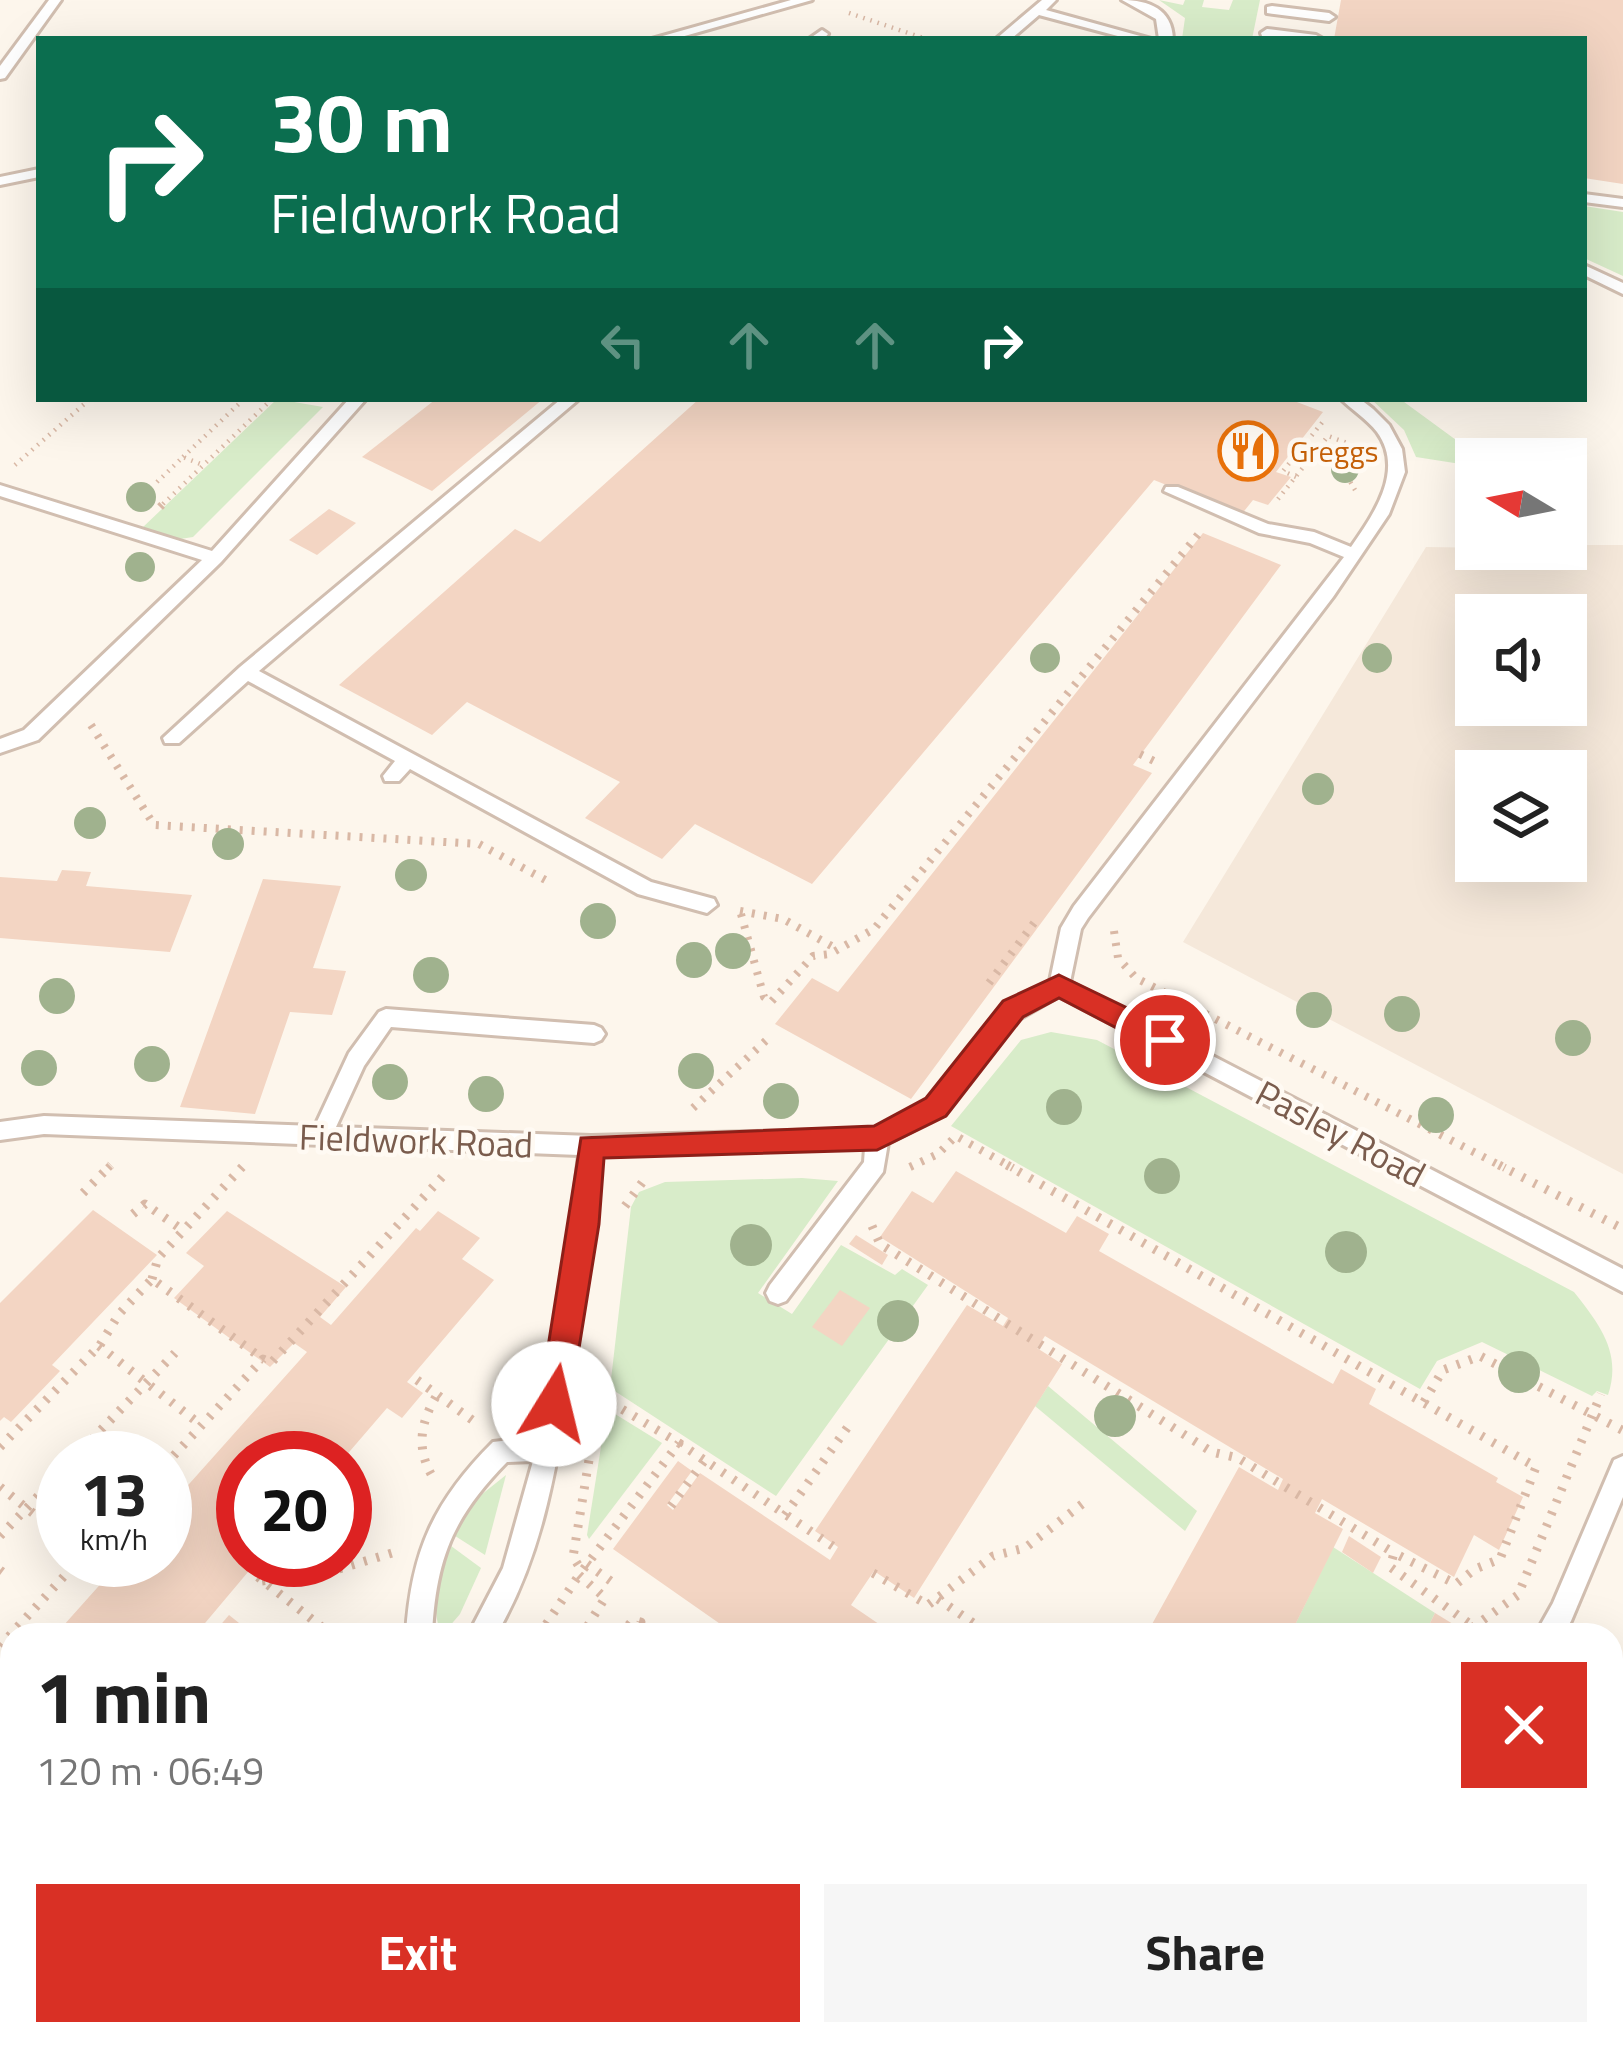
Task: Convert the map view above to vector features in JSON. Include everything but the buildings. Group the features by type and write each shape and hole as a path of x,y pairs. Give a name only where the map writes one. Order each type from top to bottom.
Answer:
{"lane":[{"path":"0,75 55,0"},
{"path":"670,36 806,0"},
{"path":"1007,36 1050,0"},
{"path":"1128,0 1163,16 1166,36"},
{"path":"722,1 736,8 764,10"},
{"path":"1267,36 1274,5 1329,17"},
{"path":"1036,11 1132,36"},
{"path":"0,181 36,174"},
{"path":"1587,198 1623,203"},
{"path":"1587,270 1623,289"},
{"path":"0,746 31,735 215,558 355,402"},
{"path":"172,738 567,402"},
{"path":"1059,986 1072,928 1081,912 1352,554 1389,496 1397,464 1385,430 1352,402"},
{"path":"0,490 215,558"},
{"path":"1172,491 1257,526 1314,538 1352,554"},
{"path":"246,671 645,888 706,905"},
{"path":"392,776 409,759"},
{"name":"Fieldwork Road","path":"0,1131 44,1125 591,1146 877,1138 936,1107 1013,1009 1059,986"},
{"name":"Pasley Road","path":"1059,986 1623,1281"},
{"path":"321,1137 346,1076 366,1040 386,1018 594,1034"},
{"path":"778,1293 875,1165 877,1138"},
{"path":"488,1623 512,1584 547,1449 584,1224 591,1146"},
{"path":"420,1623 422,1580 438,1529 464,1486 502,1450 513,1446 547,1449"},
{"path":"1555,1623 1614,1517 1623,1468"}],"path":[{"path":"869,11 852,14 917,36"},
{"path":"0,478 88,402"},
{"path":"157,482 241,402"},
{"path":"133,532 269,402"},
{"path":"230,412 251,419"},
{"path":"1296,477 1283,471 1326,418"},
{"path":"1316,431 1363,451 1348,478 1359,496"},
{"path":"1196,517 1247,538 1328,436"},
{"path":"183,458 203,465"},
{"path":"741,924 764,997 771,1002 813,956 838,950 874,929 1202,530"},
{"path":"1140,754 1157,763"},
{"path":"706,905 783,919 838,950"},
{"path":"1112,946 1124,969 1136,978 1623,1229"},
{"path":"687,1111 772,1035"},
{"path":"0,1447 99,1346 121,1311 152,1279 158,1258 238,1174 254,1136"},
{"path":"868,1214 880,1244 1212,1452 1238,1458 1394,1553 1456,1584 1475,1569 1500,1559 1537,1469 956,1136"},
{"path":"152,1279 271,1363 451,1170"},
{"path":"622,1226 633,1190 643,1180 658,1176"},
{"path":"134,1214 146,1204 184,1231"},
{"path":"99,1346 201,1425"},
{"path":"100,1431 175,1353"},
{"path":"1424,1403 1443,1370 1480,1356 1623,1431"},
{"path":"192,1435 263,1359"},
{"path":"589,1623 603,1592 573,1557 602,1378"},
{"path":"417,1380 467,1417"},
{"path":"1471,1623 1509,1605 1518,1595 1601,1394"},
{"path":"430,1474 422,1452 424,1413 437,1395"},
{"path":"600,1396 837,1549"},
{"path":"785,1514 852,1421"},
{"path":"546,1623 679,1443"},
{"path":"671,1506 704,1461"},
{"path":"0,1487 36,1515"},
{"path":"0,1536 36,1498"},
{"path":"873,1573 920,1604 938,1599 993,1556 1025,1548 1086,1501"},
{"path":"317,1623 260,1579 329,1572 392,1553"},
{"path":"1394,1553 1390,1567 1468,1623"},
{"path":"583,1570 612,1582"},
{"path":"21,1623 54,1587"},
{"path":"938,1599 973,1623"}],"shaded area":[{"path":"1587,545 1623,545 1623,1174 1183,942 1426,547 1455,547 1455,570 1587,570"}],"green space":[{"path":"1159,0 1183,5 1185,0 1204,0 1202,7 1229,10 1233,0 1260,0 1253,36 1182,36 1185,18"},
{"path":"1587,206 1623,212 1623,276 1587,259"},
{"path":"274,402 323,407 193,537 174,540 141,529"},
{"path":"1374,402 1404,402 1455,439 1455,463 1416,457 1404,430"},
{"path":"1051,1032 1097,1040 1574,1292 1606,1340 1612,1366 1608,1395 1597,1391 1592,1396 1482,1342 1437,1361 1420,1389 951,1126 1021,1040"},
{"path":"838,1181 758,1293 792,1314 841,1245 895,1275 902,1269 928,1285 776,1496 610,1388 631,1207 639,1192 665,1182"},
{"path":"1048,1386 1197,1511 1185,1531 1035,1406"},
{"path":"607,1409 662,1443 589,1539 587,1535"},
{"path":"506,1475 485,1555 452,1534 466,1507"},
{"path":"447,1543 481,1568 452,1623 438,1623 439,1577"},
{"path":"1333,1547 1435,1613 1430,1623 1296,1623"}],"place":[{"name":"Greggs","path":"1248,451"}],"route":[{"path":"554,1404 584,1224 591,1146 877,1138 936,1107 1013,1009 1059,986 1165,1040"}]}
